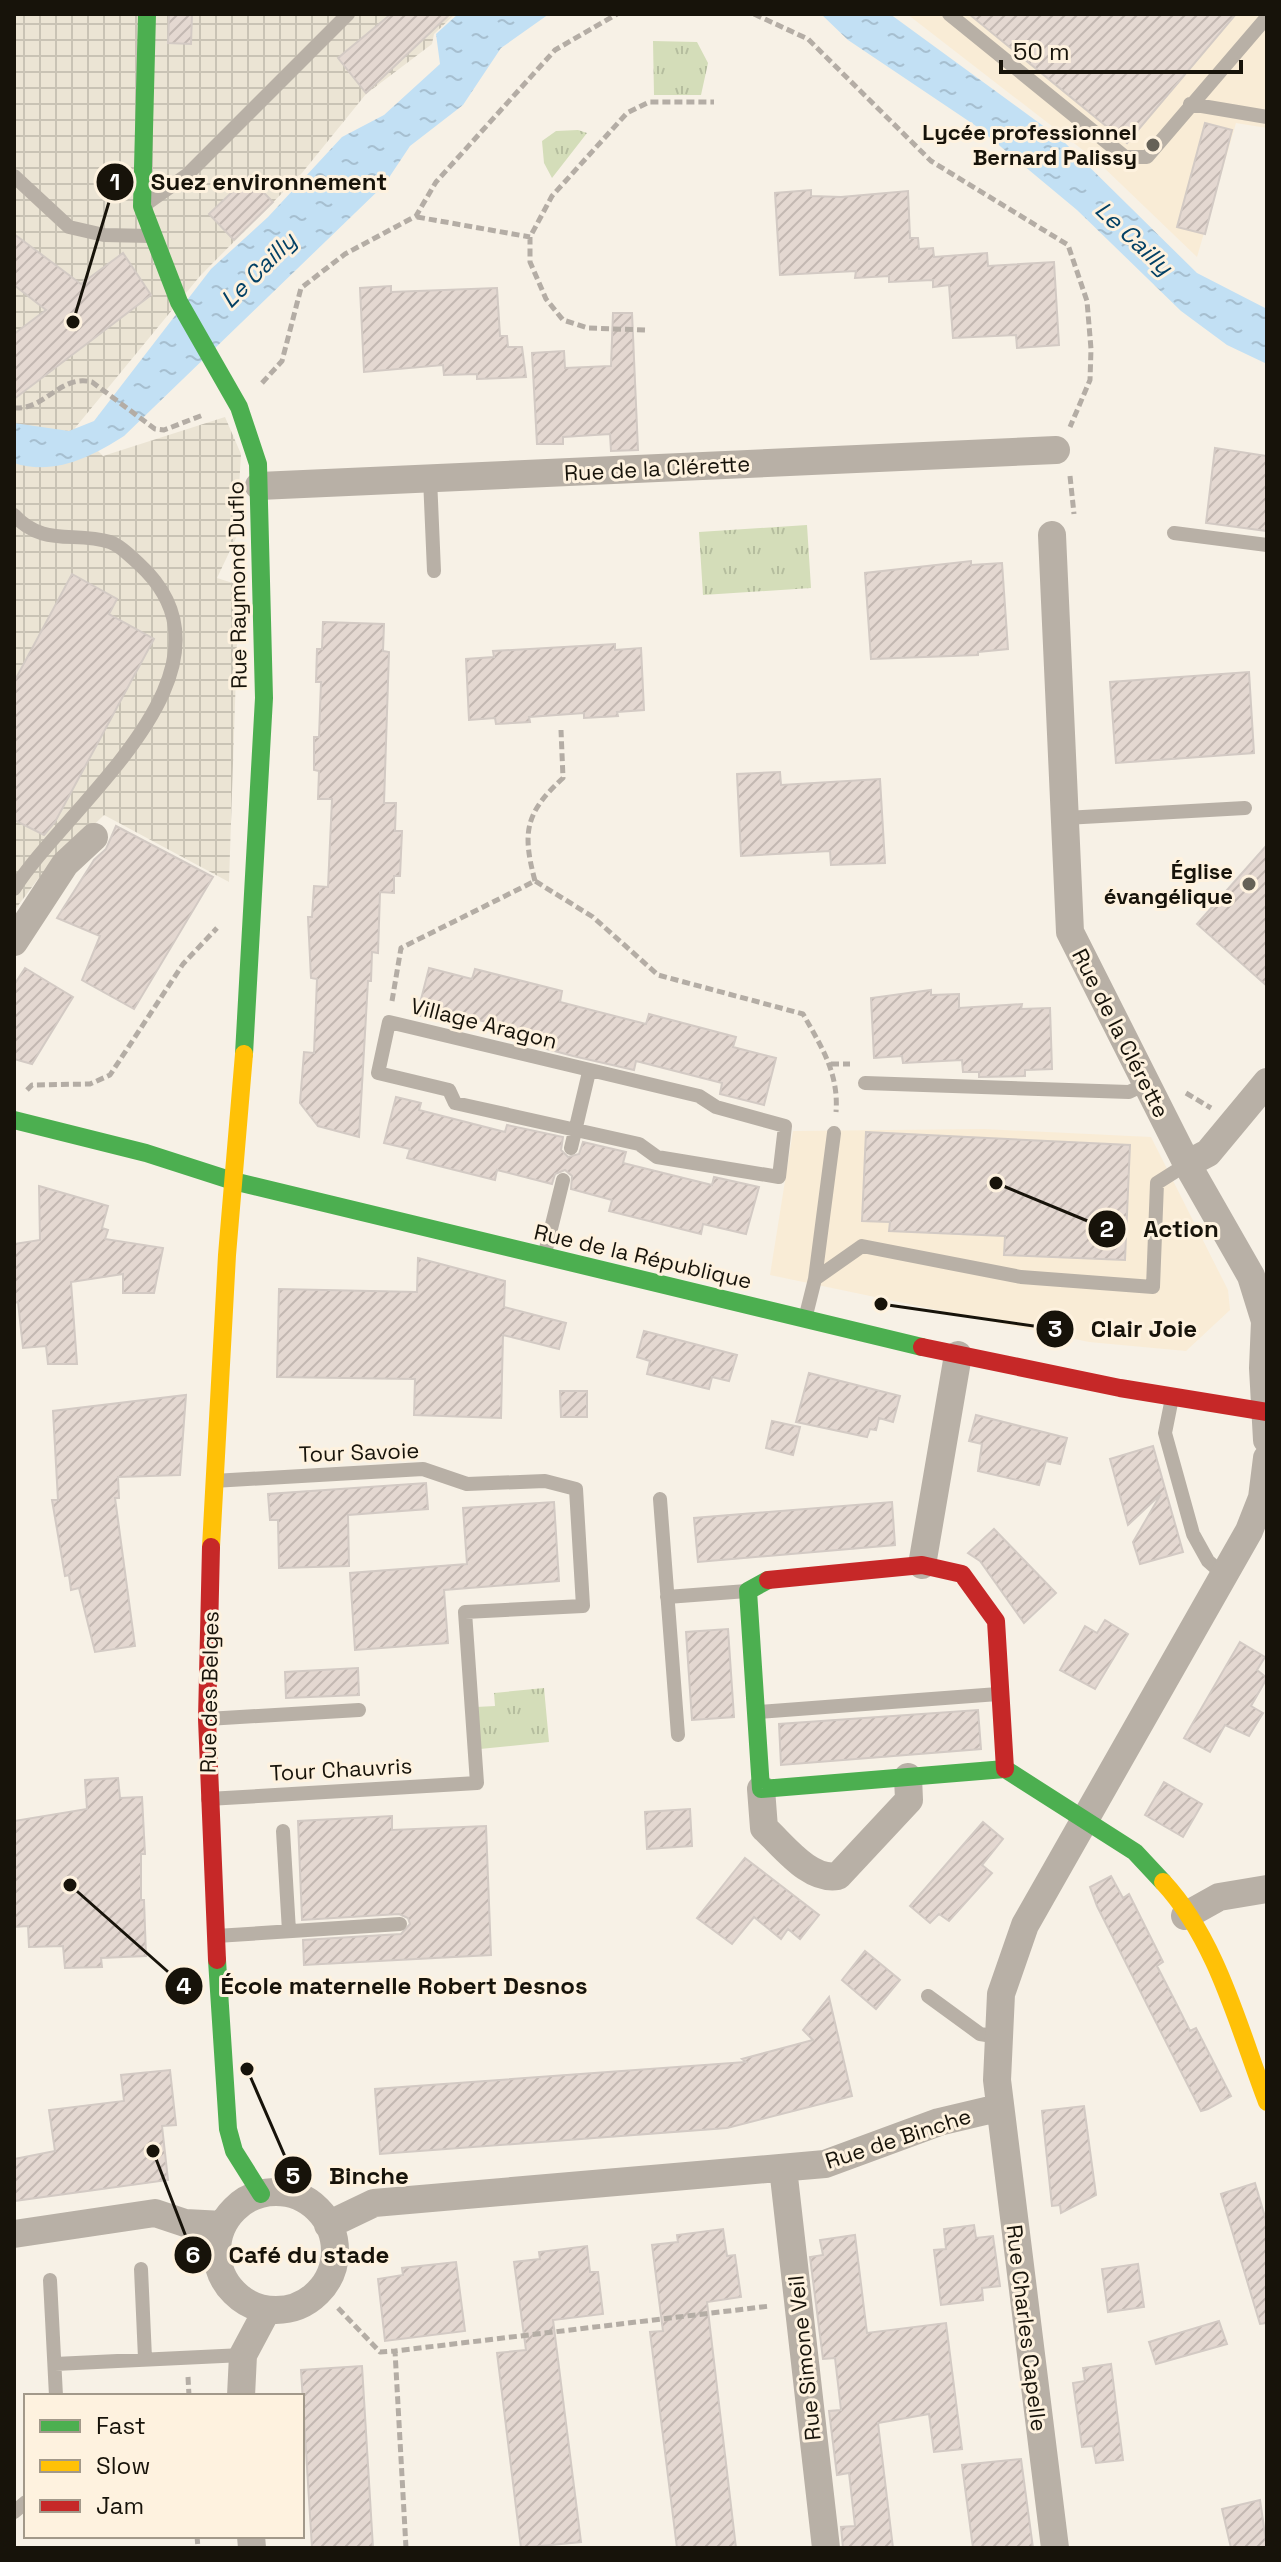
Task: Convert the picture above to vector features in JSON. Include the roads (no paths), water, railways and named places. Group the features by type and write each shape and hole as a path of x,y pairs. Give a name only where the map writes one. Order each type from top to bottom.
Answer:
{"street":[{"name":"Rue Raymond Duflo","path":"147,14 142,206 179,302 239,407 258,464 264,698 250,901 241,1104 233,1181"},
{"name":"Rue de la Clérette","path":"259,486 1056,450"},
{"name":"Rue de la Clérette","path":"1052,535 1070,932 1187,1164 1247,1269 1260,1300 1265,1321 1266,1421"},
{"path":"14,942 65,864 94,837"},
{"path":"1187,1164 1208,1153 1267,1082"},
{"name":"Rue de la République","path":"14,1120 146,1153 233,1181 544,1257 958,1355 1172,1398 1266,1421"},
{"name":"Rue des Belges","path":"233,1181 213,1481 208,1799 228,2129 234,2151 261,2194"},
{"path":"922,1565 958,1355"},
{"name":"Rue de Binche","path":"328,2225 374,2203 825,2164 939,2122 998,2108 1001,1994 1025,1925 1225,1576 1262,1498 1267,1458"},
{"path":"908,1777 909,1800 838,1876 826,1878 812,1872 764,1828 748,1591 763,1580 922,1565 962,1574 996,1621 1005,1769"},
{"path":"761,1789 1005,1769 1135,1852 1175,1895 1215,1966 1267,2102"},
{"path":"1185,1916 1219,1897 1267,1889"},
{"name":"Rue Charles Capelle","path":"998,2108 1055,2548"},
{"name":"Rue Simone Veil","path":"783,2168 826,2548"},
{"path":"285,2192 305,2199 324,2215 328,2225 335,2242 334,2265 325,2285 299,2306 267,2310 246,2302 223,2276 217,2245 223,2225 243,2202 261,2194 285,2192"},
{"path":"14,2234 155,2213 185,2223 223,2225"},
{"path":"241,2394 243,2355 267,2310"}],"lane":[{"path":"142,206 187,175 348,14"},
{"path":"949,14 1125,157 1147,157 1267,17"},
{"path":"1190,104 1267,117"},
{"path":"14,176 69,227 104,235 151,236"},
{"path":"430,478 434,571"},
{"path":"14,515 44,537 113,542 142,566 169,603 177,641 165,696 85,807 25,871 14,889"},
{"path":"1174,533 1267,545"},
{"path":"1065,818 1245,808"},
{"name":"Village Aragon","path":"389,1022 589,1072 699,1096 716,1107 785,1126 779,1177 657,1157 639,1144 455,1103 449,1090 378,1073 389,1022"},
{"path":"571,1148 589,1072"},
{"path":"865,1083 1129,1092 1146,1084"},
{"path":"805,1319 815,1279 834,1133"},
{"path":"815,1279 862,1246 1021,1277 1153,1287 1157,1183 1187,1164"},
{"path":"544,1257 563,1180"},
{"path":"1172,1398 1165,1433 1193,1534 1208,1561 1225,1576"},
{"name":"Tour Savoie","path":"213,1481 423,1469 467,1484 545,1481 576,1489 583,1606 465,1612 477,1783"},
{"path":"660,1499 678,1735"},
{"path":"667,1597 748,1591"},
{"path":"755,1712 1000,1693"},
{"path":"207,1719 359,1710"},
{"name":"Tour Chauvris","path":"208,1799 477,1783"},
{"path":"283,1831 289,1931"},
{"path":"215,1936 400,1924"},
{"path":"928,1996 980,2034 999,2037"},
{"path":"141,2269 145,2358"},
{"path":"50,2280 56,2394"},
{"path":"55,2364 243,2355"}],"water":[{"name":"Le Cailly","path":"458,14 549,14 501,48 463,105 410,146 384,185 124,436 99,451 58,466 14,463 14,423 69,431 94,421 211,269 268,217 342,137 384,115 440,64 436,34"},
{"name":"Le Cailly","path":"821,14 890,14 1061,139 1197,273 1267,309 1267,364 1227,345 1181,311 1077,210 976,126 848,40"}],"place":[{"name":"Lycée professionnel Bernard Palissy","path":"1153,145"},
{"name":"Suez environnement","path":"73,322"},
{"name":"Église évangélique","path":"1249,884"},
{"name":"Action","path":"996,1183"},
{"name":"Clair Joie","path":"881,1304"},
{"name":"École maternelle Robert Desnos","path":"70,1885"},
{"name":"Binche","path":"247,2069"},
{"name":"Café du stade","path":"153,2151"}]}
